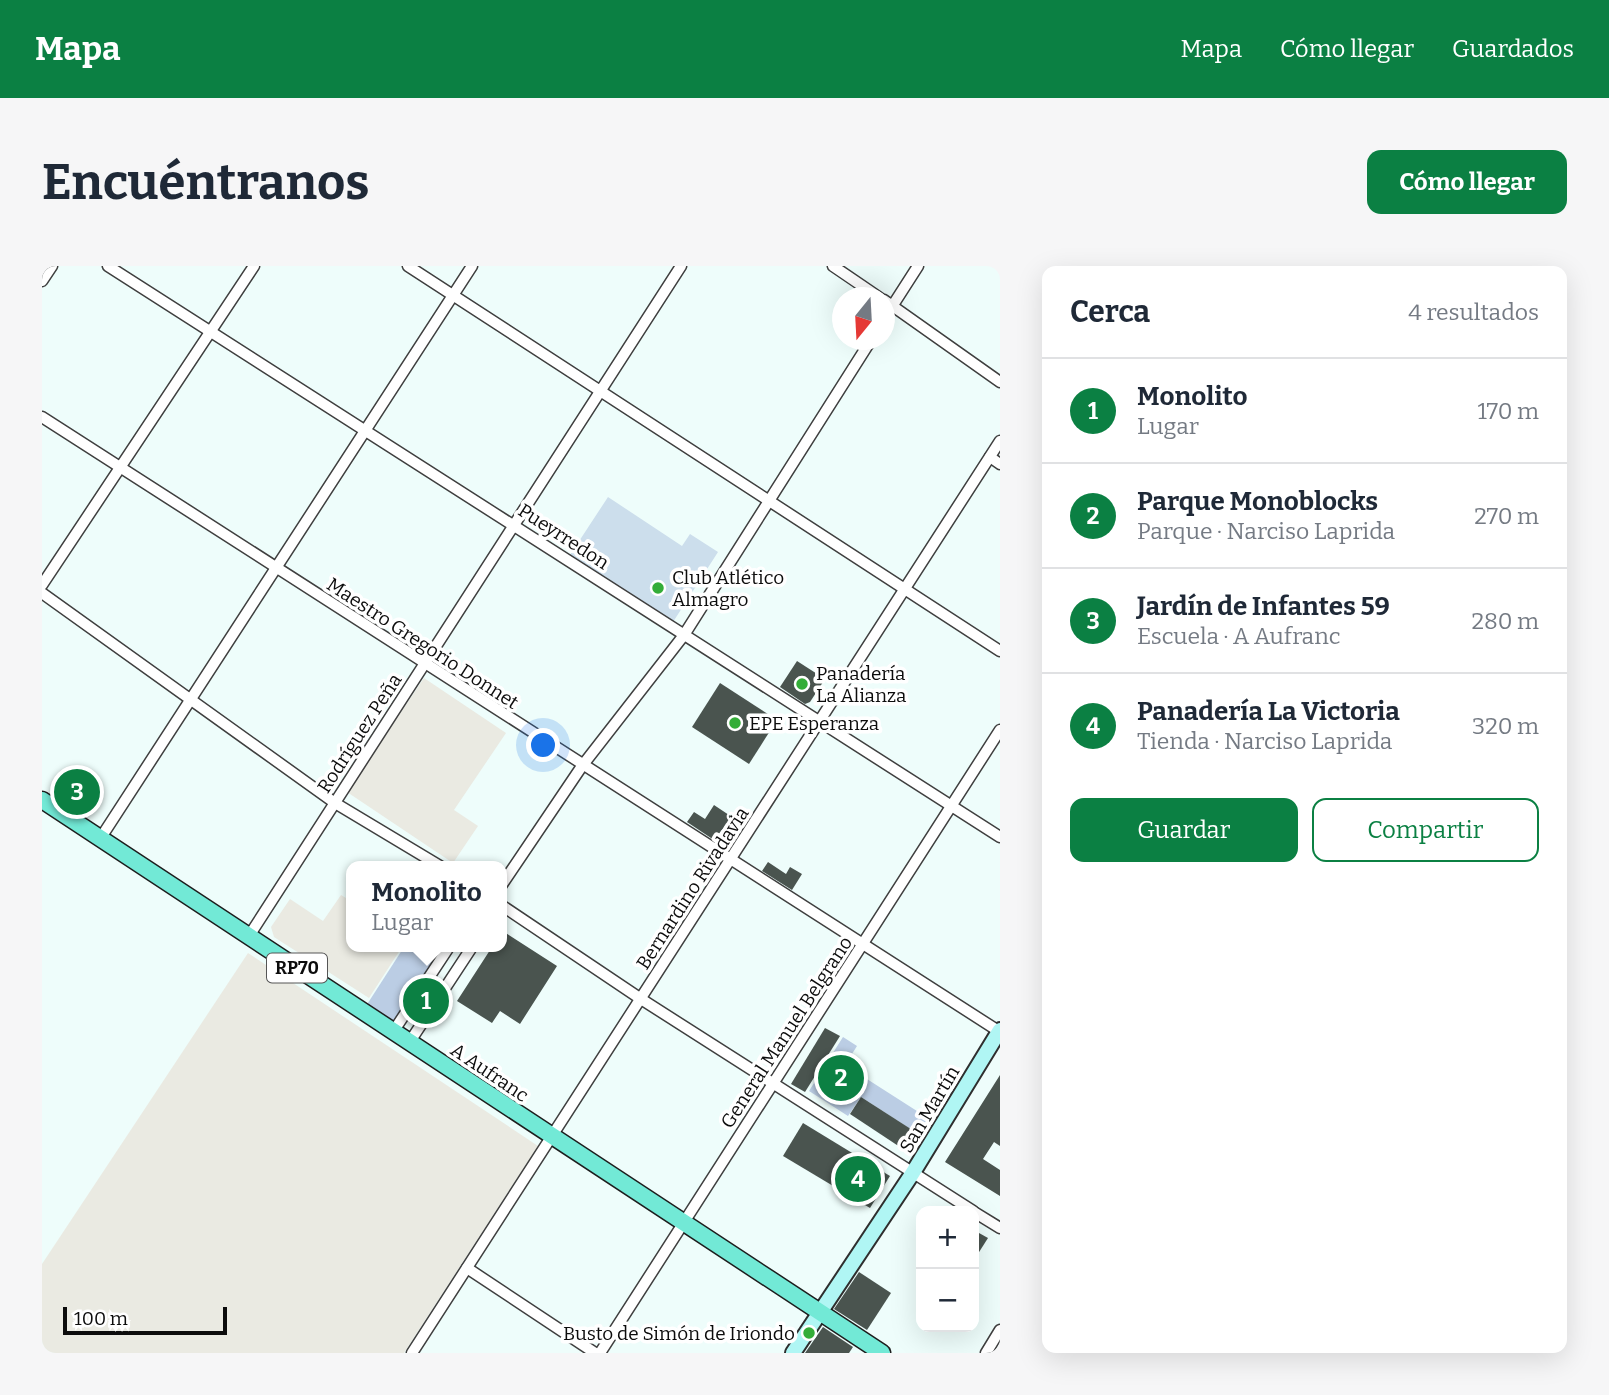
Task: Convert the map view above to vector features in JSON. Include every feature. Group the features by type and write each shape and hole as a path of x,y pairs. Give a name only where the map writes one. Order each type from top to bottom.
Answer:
{"main road":[{"name":"A Aufranc","path":"42,800 551,1138 882,1353"},
{"name":"San Martín","path":"793,1353 912,1174 1000,1031"}],"street":[{"path":"42,281 52,266"},
{"name":"Pueyrredon","path":"108,266 1000,837"},
{"path":"42,585 254,266"},
{"path":"408,266 1000,651"},
{"path":"100,839 472,266"},
{"name":"Rodríguez Peña","path":"249,936 681,266"},
{"path":"833,266 865,287"},
{"path":"895,291 918,266"},
{"path":"895,307 1000,382"},
{"path":"507,878 582,766 684,635 866,350"},
{"name":"Maestro Gregorio Donnet","path":"42,417 424,665 731,857 863,945 1000,1031"},
{"name":"Bernardino Rivadavia","path":"412,1353 1000,441"},
{"path":"990,457 1000,464"},
{"path":"42,593 335,803 432,861"},
{"name":"General Manuel Belgrano","path":"600,1353 1000,730"},
{"path":"507,909 965,1206"},
{"path":"393,1032 446,952"},
{"path":"409,1043 469,952"},
{"path":"979,1215 1000,1228"},
{"path":"467,1268 594,1353"},
{"path":"986,1353 1000,1330"}],"shaded area":[{"name":"Club Atlético Almagro","path":"608,497 682,546 690,534 718,552 673,622 570,555"},
{"path":"424,678 506,733 454,810 478,826 454,861 450,861 347,792"},
{"path":"341,895 346,898 346,952 399,952 369,998 274,937 271,927 290,899 323,921"},
{"path":"401,952 441,952 394,1024 366,1006"},
{"path":"248,953 538,1146 404,1353 42,1353 42,1264"},
{"path":"843,1037 857,1046 845,1065 931,1120 921,1136 861,1097 848,1116 809,1091"}],"building":[{"name":"Panadería La Alianza","path":"797,661 825,679 810,702 805,704 780,687"},
{"name":"EPE Esperanza","path":"720,683 777,720 749,764 692,727"},
{"path":"714,805 732,817 714,840 687,822 694,812 705,819"},
{"path":"768,862 786,874 790,867 802,874 792,890 762,871"},
{"path":"507,934 557,966 520,1024 500,1011 492,1023 457,1001 489,952 507,952"},
{"path":"825,1028 840,1036 805,1092 791,1084"},
{"path":"1000,1075 1000,1146 994,1142 983,1159 1000,1170 1000,1196 945,1162"},
{"path":"861,1097 917,1133 906,1151 850,1114"},
{"path":"803,1123 890,1176 870,1208 783,1156"},
{"path":"979,1233 988,1238 979,1252"},
{"path":"859,1272 891,1293 867,1330 834,1309"},
{"path":"823,1327 853,1347 849,1353 805,1353"}],"place":[{"name":"Club Atlético Almagro","path":"658,588"},
{"name":"Panadería La Alianza","path":"802,684"},
{"name":"EPE Esperanza","path":"735,723"},
{"name":"Jardín de Infantes 59","path":"77,792"},
{"name":"Monolito","path":"426,1001"},
{"name":"Parque Monoblocks","path":"841,1078"},
{"name":"Panadería La Victoria","path":"858,1179"},
{"name":"Busto de Simón de Iriondo","path":"809,1333"}]}
